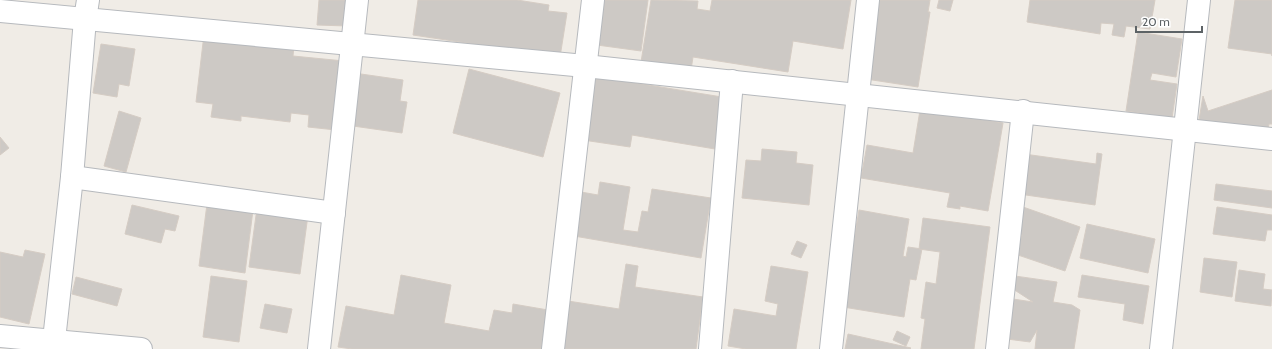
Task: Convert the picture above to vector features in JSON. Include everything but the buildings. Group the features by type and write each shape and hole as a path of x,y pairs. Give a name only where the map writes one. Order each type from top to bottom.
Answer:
{"street":[{"path":"320,349 357,0"},
{"path":"553,349 593,0"},
{"path":"831,349 868,0"},
{"path":"1161,349 1199,0"},
{"path":"54,345 72,177 87,10"},
{"path":"0,11 87,10 352,44 585,66 1023,111 1272,139"},
{"path":"710,349 732,81"},
{"path":"997,349 1023,111"},
{"path":"72,177 334,213"},
{"path":"0,336 54,345 141,349"}]}
